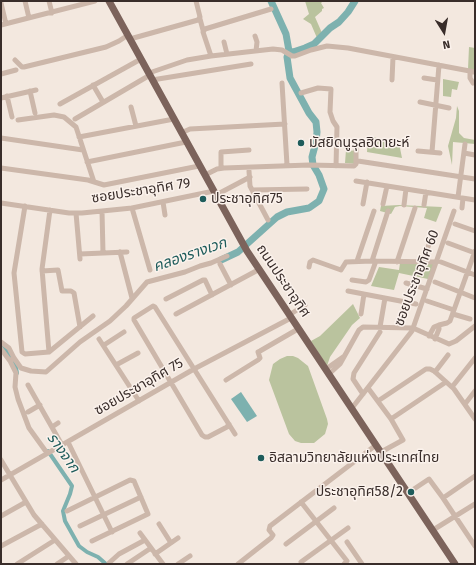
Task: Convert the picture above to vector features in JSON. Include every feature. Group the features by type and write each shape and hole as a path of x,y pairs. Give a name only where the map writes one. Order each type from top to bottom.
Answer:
{"main road":[{"name":"ถนนประชาอุทิศ","path":"109,1 258,270 382,452 455,564"}],"street":[{"path":"25,1 29,18"},
{"path":"49,1 52,12"},
{"path":"73,1 74,7"},
{"path":"1,3 4,24 95,1"},
{"path":"196,1 211,56"},
{"path":"203,30 271,9"},
{"path":"15,60 22,67 24,67 106,47 129,37 200,19"},
{"path":"255,36 257,42 256,51"},
{"path":"224,42 227,54"},
{"path":"75,118 150,76 187,60 276,49 284,51 292,56 326,46 348,48 472,71 470,78 473,83"},
{"path":"392,80 393,57"},
{"path":"60,104 141,59"},
{"path":"150,76 251,64"},
{"path":"432,152 439,65"},
{"path":"1,74 16,70"},
{"path":"424,78 437,80"},
{"path":"282,83 287,165"},
{"path":"94,85 103,102"},
{"path":"301,92 318,88 331,89 330,112 337,127 336,166"},
{"path":"1,98 33,90 35,113"},
{"path":"7,96 12,117"},
{"path":"420,102 449,108"},
{"path":"131,107 136,126"},
{"path":"18,120 59,115 64,117 76,127 94,182"},
{"path":"79,137 174,119"},
{"path":"181,133 190,129 285,124"},
{"path":"1,138 83,150"},
{"path":"87,162 186,142"},
{"path":"462,208 460,198 460,176 465,144"},
{"path":"205,175 221,168 287,165 354,166 356,149"},
{"path":"221,168 221,152 249,150"},
{"path":"418,151 440,153"},
{"path":"464,153 475,155"},
{"path":"358,161 475,179"},
{"name":"ซอยประชาอุทิศ 79","path":"1,168 94,182 104,185 200,166"},
{"name":"ซอยประชาอุทิศ 79","path":"1,203 76,213 132,208 215,193 250,174 250,186 252,190"},
{"path":"356,181 475,200"},
{"path":"363,204 367,182"},
{"path":"384,204 387,186"},
{"path":"268,220 252,190 307,189"},
{"path":"404,204 406,189"},
{"path":"424,205 426,192"},
{"path":"163,202 165,215"},
{"path":"25,206 14,273 22,352 25,354 49,352 93,316"},
{"path":"132,208 150,270"},
{"path":"397,262 415,208"},
{"path":"49,352 42,271 50,210"},
{"path":"102,211 103,253"},
{"path":"357,261 374,211"},
{"path":"352,280 366,282 369,280 388,211"},
{"name":"ซอยประชาอุทิศ 60","path":"352,408 413,328 427,289 439,262 454,211"},
{"path":"76,213 80,256 127,252"},
{"path":"455,224 475,231"},
{"path":"423,262 431,238"},
{"path":"429,336 434,327 450,321 475,252 448,243"},
{"path":"120,252 132,298"},
{"path":"1,349 24,369 45,372 48,371 80,342 110,321 126,306 147,282 183,273 227,256"},
{"path":"309,267 310,262 313,260 341,270 344,262 439,262 475,275"},
{"path":"220,264 231,285"},
{"path":"42,271 58,270 62,291 71,291 74,293 80,327"},
{"path":"176,314 258,270"},
{"path":"166,299 203,280 205,280 212,295"},
{"path":"435,282 475,298"},
{"path":"406,283 427,289"},
{"path":"348,291 416,304"},
{"path":"361,314 364,294"},
{"path":"363,394 353,379 354,373 380,329 385,298"},
{"path":"427,301 470,319"},
{"path":"402,318 404,302"},
{"name":"ซอยประชาอุทิศ 75","path":"1,480 194,369 290,316 305,305"},
{"path":"229,424 227,427 205,437 202,435 134,318 153,306 155,307 229,424 235,434"},
{"path":"435,339 439,325"},
{"path":"328,372 344,356 359,330 363,327 367,326 380,329 413,328 444,343 453,343 475,326"},
{"path":"226,380 258,360 260,358 258,352 298,329"},
{"path":"104,346 124,332"},
{"path":"99,339 139,401"},
{"path":"1,343 9,348 16,373 15,389 29,428 49,452"},
{"path":"116,365 138,353"},
{"path":"435,372 448,355"},
{"path":"452,387 475,358"},
{"path":"378,401 426,369 430,369 452,387 475,419"},
{"path":"391,419 446,382"},
{"path":"28,385 62,445"},
{"path":"368,388 391,419 403,440 382,452"},
{"path":"465,404 475,391"},
{"path":"28,412 40,406"},
{"path":"52,427 58,423"},
{"path":"68,442 112,532"},
{"path":"238,564 271,538 273,535 269,530 270,526 376,445"},
{"path":"1,460 26,502 42,524 76,564"},
{"path":"443,498 475,476"},
{"path":"408,492 429,479 475,546"},
{"path":"67,511 133,480 148,513 147,516 92,541"},
{"path":"80,526 141,497"},
{"path":"1,516 26,502"},
{"path":"301,502 347,561 344,564"},
{"path":"433,530 475,504"},
{"path":"286,544 334,508"},
{"path":"1,546 42,524"},
{"path":"159,524 171,543"},
{"path":"301,562 348,528"},
{"path":"140,533 163,564"},
{"path":"156,554 178,538"},
{"path":"17,564 55,540"},
{"path":"109,563 119,554 145,540"},
{"path":"346,542 362,564"},
{"path":"127,564 151,548"},
{"path":"57,564 69,556"},
{"path":"178,564 190,556"}],"green space":[{"path":"305,1 323,1 321,3 324,8 315,17 322,33 317,38 311,24 303,19 309,14"},
{"path":"469,47 475,48 475,70 468,69"},
{"path":"443,79 459,82 457,90 452,89 451,97 443,96"},
{"path":"457,106 459,111 459,133 464,138 475,140 475,144 453,142 452,165 448,146 456,118"},
{"path":"368,136 399,143 402,158 367,152"},
{"path":"346,150 357,151 357,164 345,163"},
{"path":"399,205 442,207 436,222 424,218 427,208 400,206 395,207 391,214 380,211 381,206"},
{"path":"400,263 432,263 434,265 428,279 399,273 394,290 371,286 379,267 399,270"},
{"path":"353,304 360,318 352,325 330,357 327,366 311,341 320,336"},
{"path":"287,356 298,358 308,366 327,419 328,424 325,434 314,443 301,443 295,441 289,434 269,380 273,364"}],"water":[{"path":"241,392 257,416 247,422 231,399"}],"waterway":[{"name":"คลองรางเวก","path":"221,260 238,252 277,217 287,212 309,208 319,201 324,189 319,175 313,165 312,157 316,142 316,122 309,113 290,78 287,57 289,51 286,34 271,1"},
{"path":"289,51 293,52 314,44 330,28 339,22 355,1"},
{"name":"รางจาก","path":"3,345 16,368 17,373"},
{"name":"รางจาก","path":"48,451 72,486 63,511 65,521 79,546 98,557 106,564"}],"place":[{"name":"มัสยิดนูรุลฮิดายะห์","path":"301,143"},
{"name":"ประชาอุทิศ75","path":"203,199"},
{"name":"อิสลามวิทยาลัยแห่งประเทศไทย","path":"261,458"},
{"name":"ประชาอุทิศ58/2","path":"411,492"}]}
